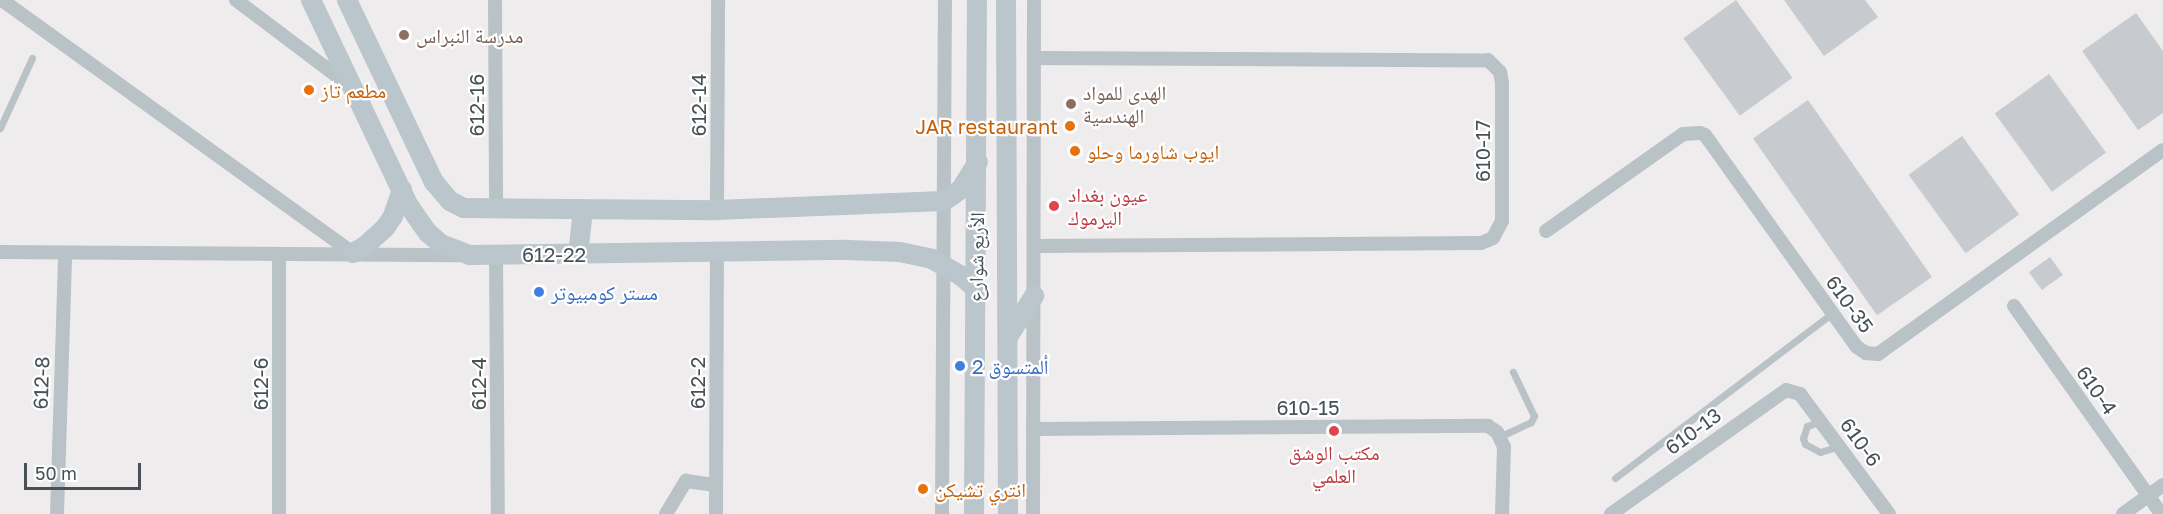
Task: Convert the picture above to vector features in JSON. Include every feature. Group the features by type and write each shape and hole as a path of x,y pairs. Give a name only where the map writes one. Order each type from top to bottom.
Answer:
{"street":[{"path":"2,0 353,253"},
{"name":"612-22","path":"311,0 417,220 441,244 469,255 717,251 900,252 932,259 975,288"},
{"path":"347,0 438,189 450,201 464,208 717,210 944,201 968,181 978,162"},
{"name":"612-16","path":"495,0 496,210"},
{"name":"612-14","path":"717,210 718,0"},
{"path":"942,514 945,0"},
{"name":"الأربع شوارع","path":"974,514 978,162 977,0"},
{"name":"الأربع شوارع","path":"1006,0 1008,514"},
{"path":"1033,514 1034,0"},
{"path":"242,2 354,89"},
{"name":"610-17","path":"1034,58 1482,58 1493,63 1501,77 1502,186 1500,227 1493,238 1480,243 1034,246"},
{"name":"610-35","path":"1546,231 1683,134 1700,133 1705,135 1861,351 1872,354 1883,352 2163,150"},
{"path":"353,253 385,228 393,216 402,190"},
{"path":"579,254 583,210"},
{"name":"612-2","path":"716,514 717,251"},
{"path":"0,252 469,255"},
{"name":"612-8","path":"57,514 65,253"},
{"name":"612-6","path":"279,254 279,514"},
{"name":"612-4","path":"496,254 498,514"},
{"path":"1008,337 1034,296"},
{"name":"610-4","path":"2014,306 2161,514"},
{"name":"610-13","path":"1616,513 1781,392 1791,390 1800,394"},
{"name":"610-6","path":"1800,394 1889,514"},
{"path":"975,411 981,419 990,423 999,423 1008,417"},
{"name":"610-15","path":"1033,429 1482,425 1493,429 1501,436"},
{"path":"1501,436 1504,447 1502,514"},
{"path":"975,458 992,452 1007,460"},
{"path":"666,514 686,481 716,485"},
{"path":"2123,514 2163,485"}],"lane":[{"path":"0,128 32,58"},
{"path":"1615,478 1832,313"},
{"path":"1501,436 1531,422 1534,416 1513,372"},
{"path":"1821,421 1807,426 1803,438 1805,444 1820,452 1840,446"}],"building":[{"path":"1736,0 1792,78 1740,116 1683,38"},
{"path":"1784,0 1865,0 1878,17 1824,56"},
{"path":"2136,13 2163,51 2163,113 2138,130 2082,51"},
{"path":"2049,74 2106,152 2052,192 1995,113"},
{"path":"1808,100 1932,277 1877,315 1753,138"},
{"path":"1962,136 2019,214 1966,253 1909,175"},
{"path":"2050,257 2063,275 2042,290 2029,272"}],"place":[{"name":"مدرسة النبراس","path":"404,35"},
{"name":"مطعم تاز","path":"309,90"},
{"name":"الهدى للمواد الهندسية","path":"1071,104"},
{"name":"JAR restaurant","path":"1070,126"},
{"name":"ايوب شاورما وحلو","path":"1075,151"},
{"name":"عيون بغداد اليرموك","path":"1054,206"},
{"name":"مستر كومبيوتر","path":"539,292"},
{"name":"ألمتسوق 2","path":"960,366"},
{"name":"مكتب الوشق العلمي","path":"1334,431"},
{"name":"انتري تشيكن","path":"923,489"}]}
